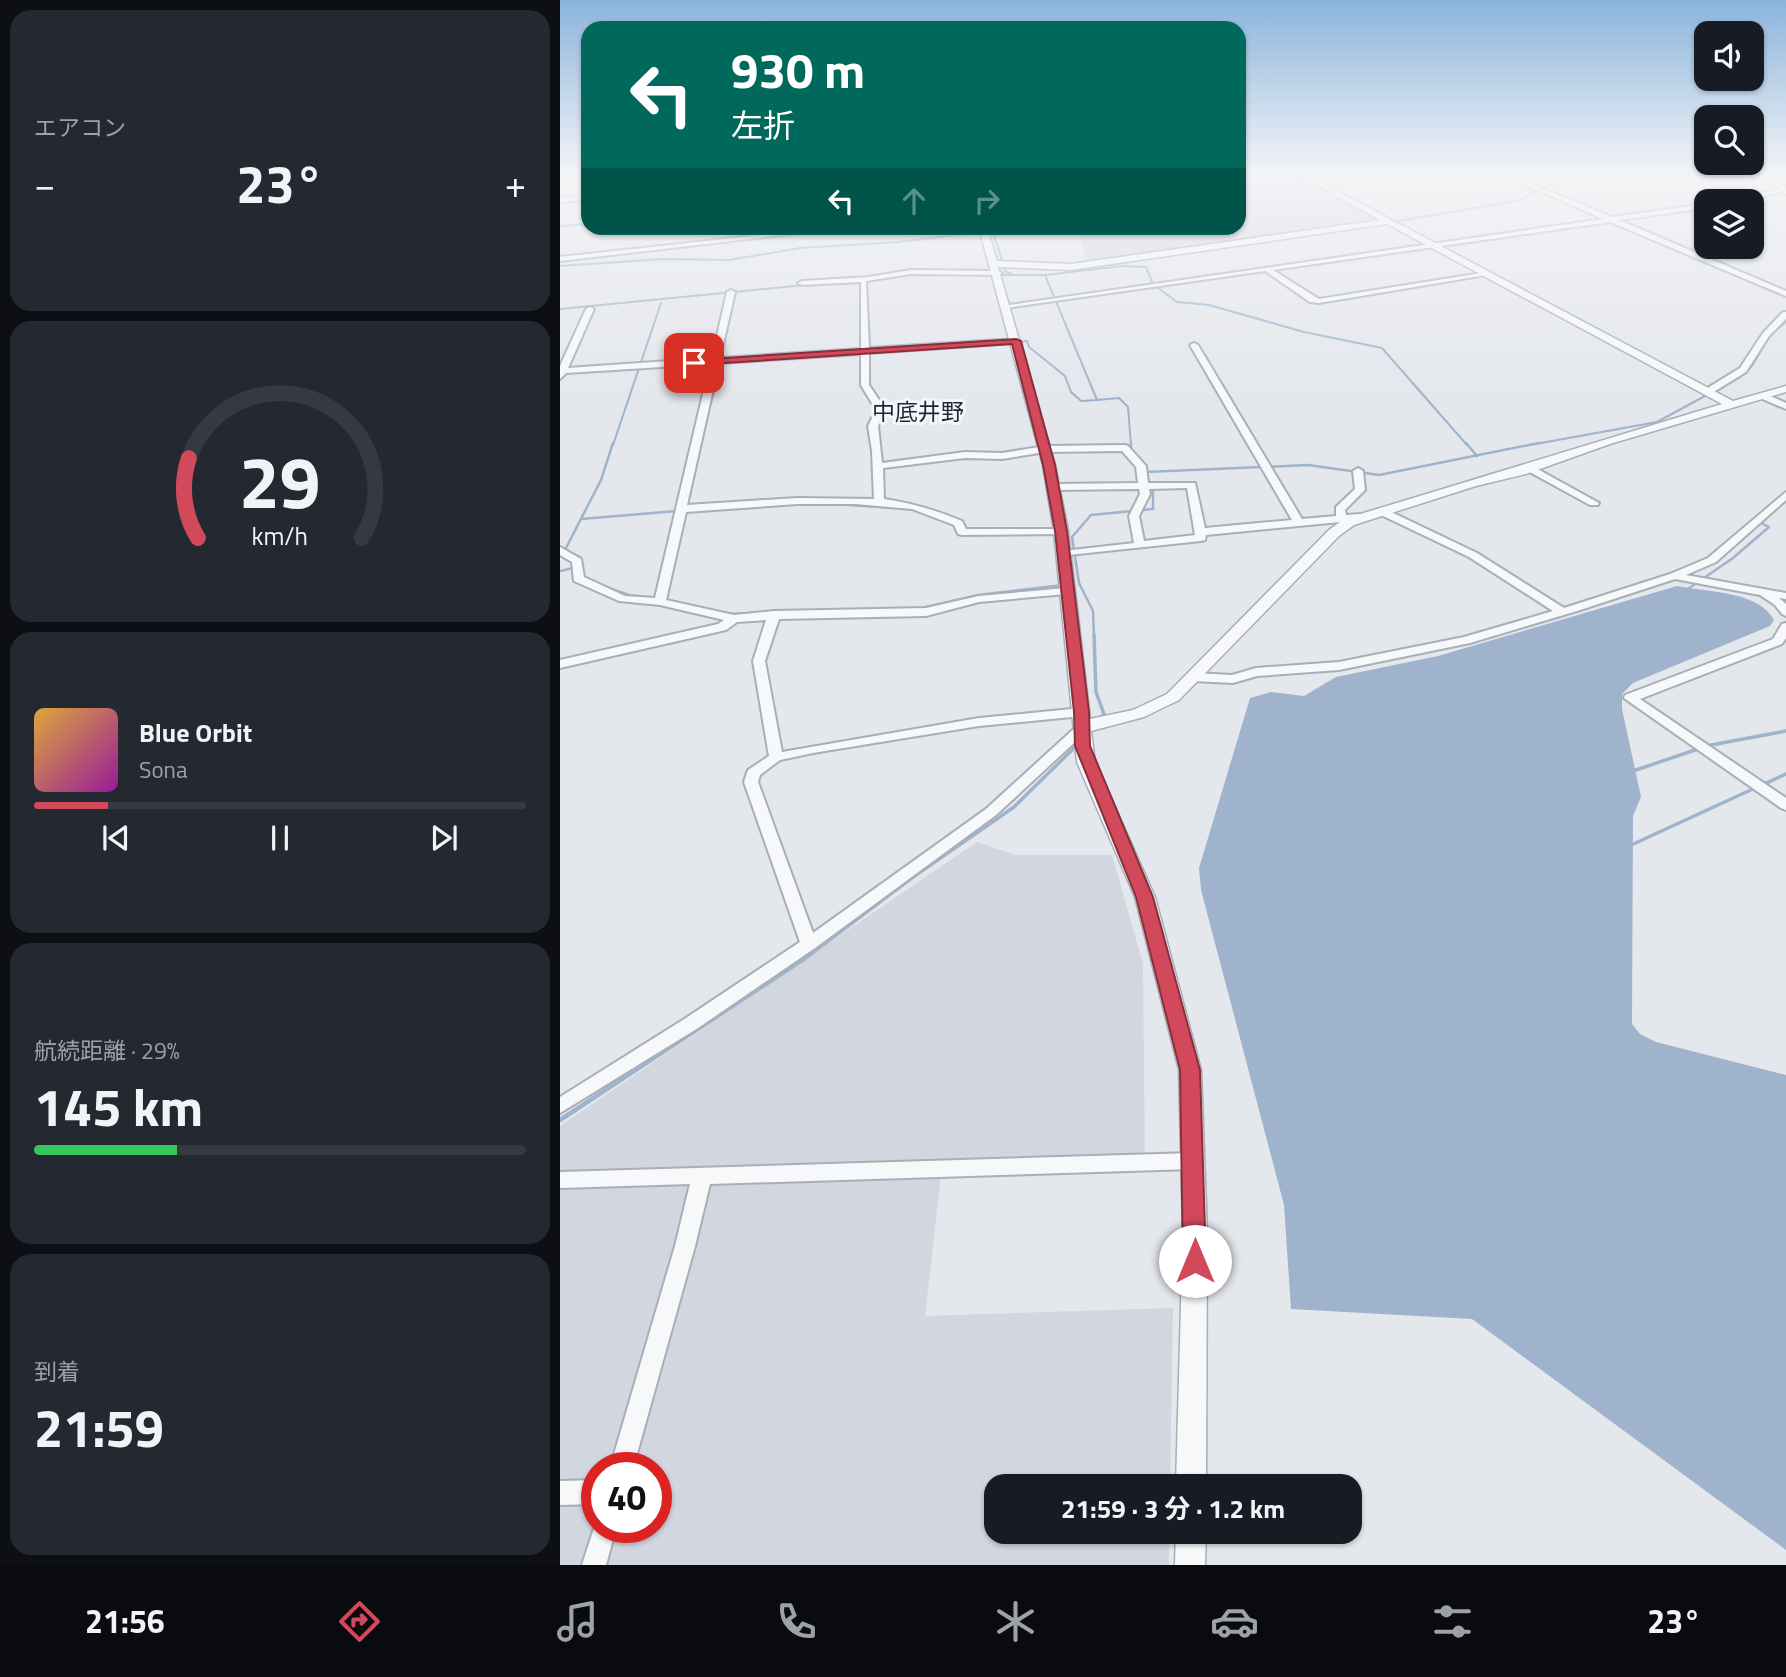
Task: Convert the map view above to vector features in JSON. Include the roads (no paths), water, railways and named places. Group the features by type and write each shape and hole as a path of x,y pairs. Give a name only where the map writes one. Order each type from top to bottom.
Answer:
{"street":[{"path":"560,258 644,247"},
{"path":"990,247 1053,487 1061,531 1086,762 1145,897 1190,1070 1193,1161 1191,1474"},
{"path":"802,283 869,279 911,272 1071,267 1209,247"},
{"path":"1006,306 1420,247"},
{"path":"1438,247 1733,405"},
{"path":"1676,247 1786,294"},
{"path":"1266,269 1313,300 1319,301 1489,274"},
{"path":"864,283 865,386 881,410 873,426 879,504"},
{"path":"660,602 731,292"},
{"path":"590,309 561,373 1016,341"},
{"path":"1713,394 1743,370 1766,335 1786,314"},
{"path":"1194,345 1298,524"},
{"path":"1200,532 1361,517 1529,468 1606,441 1786,389"},
{"path":"1763,396 1786,406"},
{"path":"878,466 965,455 1002,456 1045,449 1125,447 1141,466 1144,489 1149,496 1149,507 1139,509 1134,516 1140,546"},
{"path":"1529,468 1594,503"},
{"path":"1342,519 1340,509 1360,490 1358,471"},
{"path":"1053,487 1144,489 1191,485 1201,538 1063,554"},
{"path":"1193,677 1233,679 1256,672 1352,664 1466,640 1563,612 1674,576 1712,560 1786,495"},
{"path":"682,509 792,501 879,504 914,507 958,523 962,532 1061,531"},
{"path":"1381,511 1473,555 1563,612"},
{"path":"809,944 751,782 753,773 776,757 979,722 1093,723 1158,706 1193,677 1334,533 1361,517"},
{"path":"560,550 577,561 579,581 623,598 660,602 734,619 774,615 926,612 979,599 1066,591"},
{"path":"1674,576 1786,596"},
{"path":"1758,591 1779,603 1786,612"},
{"path":"774,615 759,661 776,757"},
{"path":"560,664 722,627 734,619"},
{"path":"1786,627 1778,641 1630,698 1786,805"},
{"path":"560,1106 692,1023 809,944 991,812 1082,721"},
{"path":"560,1180 1193,1161"},
{"path":"626,1452 685,1246 702,1176"},
{"path":"560,1493 581,1492"},
{"path":"594,1565 600,1543"},
{"path":"1190,1565 1191,1544"}],"water":[{"path":"1677,586 1744,598 1767,610 1774,620 1770,626 1633,683 1622,694 1622,709 1641,797 1633,816 1632,1024 1640,1034 1656,1042 1786,1075 1786,1550 1472,1319 1291,1309 1284,1205 1201,890 1199,868 1250,698 1271,692 1304,696 1336,677 1438,656"}],"waterway":[{"path":"560,266 662,259 729,260 816,247"},
{"path":"998,247 1006,272 1011,273"},
{"path":"1095,266 1228,247"},
{"path":"1045,275 1123,266 1146,267 1153,284 1177,302 1209,305 1304,332 1382,348 1467,445"},
{"path":"969,275 1045,275"},
{"path":"1045,275 1097,400"},
{"path":"862,282 899,276"},
{"path":"560,309 805,285"},
{"path":"613,445 661,303"},
{"path":"1530,445 1657,422 1740,377 1752,366 1771,334 1786,322"},
{"path":"1017,342 1027,341 1029,347 1065,376 1071,392 1081,401 1097,400"},
{"path":"1097,400 1119,398 1128,407 1131,445"},
{"path":"566,548 601,480 613,443"},
{"path":"1466,443 1477,455"},
{"path":"1477,455 1539,443"},
{"path":"1131,445 1131,449 1143,463"},
{"path":"1146,472 1308,465 1379,475 1477,455"},
{"path":"1094,636 1093,611 1079,583 1072,537 1091,515 1153,509 1153,490 1146,474"},
{"path":"831,504 900,508"},
{"path":"581,519 677,511"},
{"path":"1685,591 1733,558 1769,527 1761,523 1769,515"},
{"path":"560,548 581,558 583,571"},
{"path":"560,571 577,567"},
{"path":"600,585 629,595 654,598"},
{"path":"922,608 978,595 1063,585"},
{"path":"665,600 709,610"},
{"path":"821,610 893,609"},
{"path":"726,614 754,613"},
{"path":"1094,634 1096,692 1104,714 1099,719"},
{"path":"1706,746 1786,731"},
{"path":"913,877 1014,807 1078,744"},
{"path":"1633,771 1698,749"},
{"path":"1762,785 1786,774"},
{"path":"1629,846 1755,788"},
{"path":"560,1120 805,958 915,875"}],"district":[{"name":"中底井野","path":"918,412"}]}
